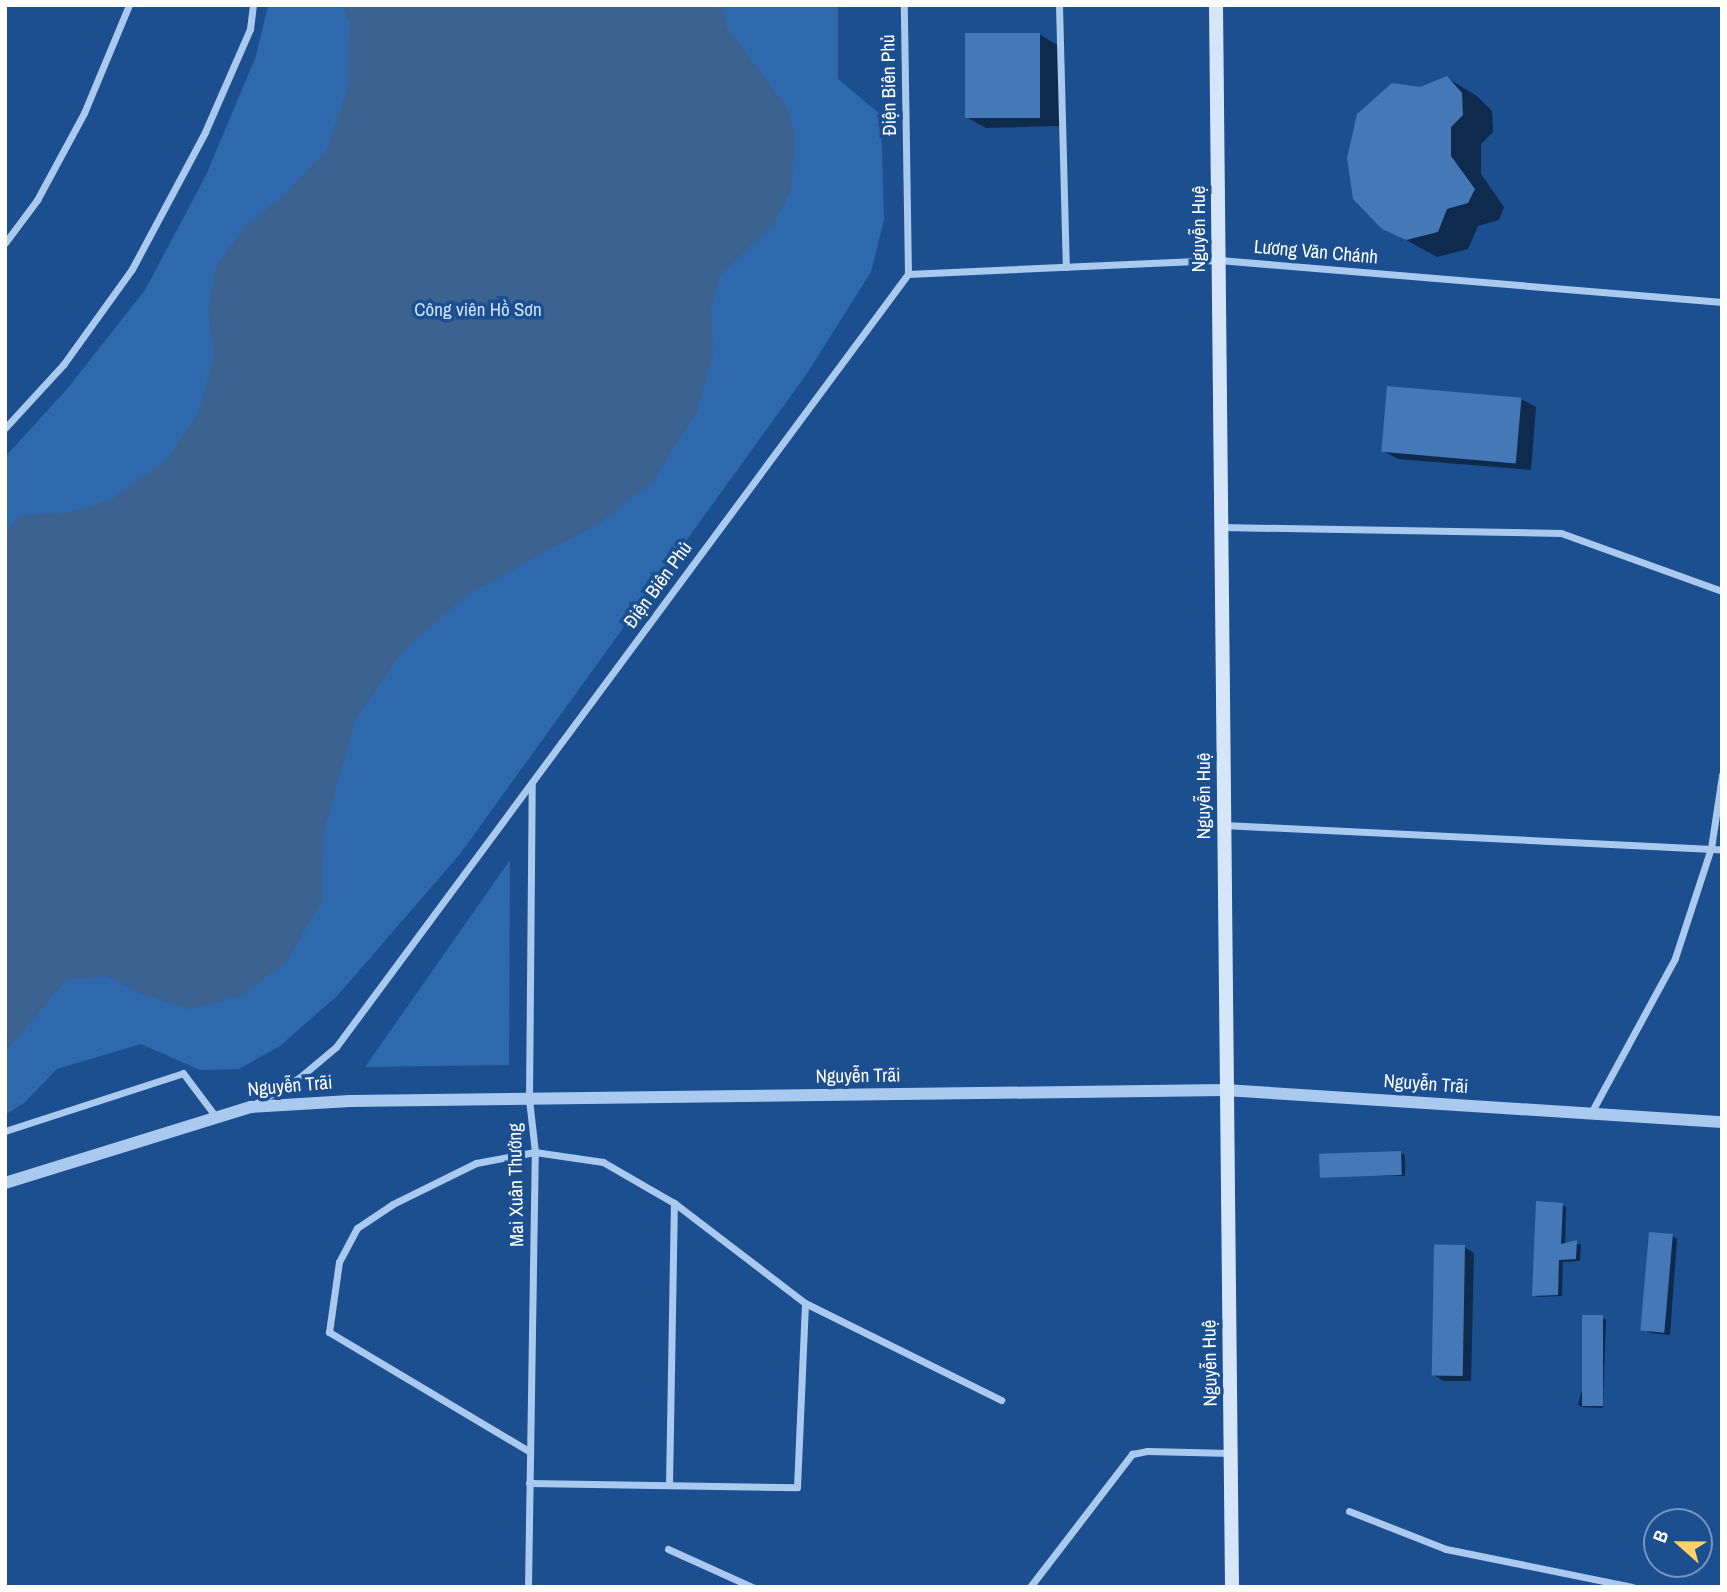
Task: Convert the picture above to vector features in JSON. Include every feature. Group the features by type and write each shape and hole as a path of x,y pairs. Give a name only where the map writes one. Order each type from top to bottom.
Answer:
{"main road":[{"name":"Nguyễn Huệ","path":"1216,5 1232,1587"}],"street":[{"path":"5,243 37,200 84,113 129,5"},
{"path":"5,428 63,365 132,269 205,132 250,29 253,5"},
{"name":"Điện Biên Phủ","path":"251,1107 299,1078 336,1047 908,274 904,5"},
{"path":"1059,5 1066,267"},
{"name":"Lương Văn Chánh","path":"908,274 1219,260 1722,302"},
{"path":"1221,527 1561,533 1722,591"},
{"path":"1591,1114 1675,958 1711,848 1722,775"},
{"name":"Mai Xuân Thưởng","path":"528,1587 535,1152 529,1099 532,783"},
{"path":"1223,825 1722,849"},
{"path":"5,1131 183,1073 216,1118"},
{"name":"Nguyễn Trãi","path":"5,1183 251,1107 351,1101 1225,1090 1722,1122"},
{"path":"530,1452 329,1332 339,1262 357,1228 393,1205 476,1163 535,1152 603,1162 674,1203 805,1303 1001,1400"},
{"path":"669,1485 674,1203"},
{"path":"529,1483 797,1487 805,1303"},
{"path":"1030,1587 1132,1454 1147,1451 1231,1453"},
{"path":"1349,1511 1446,1549 1632,1587"},
{"path":"668,1549 752,1587"}],"green space":[{"name":"Công viên Hồ Sơn","path":"268,5 838,5 838,79 881,115 884,220 871,272 808,372 460,854 338,995 280,1046 239,1069 200,1070 141,1044 57,1069 24,1103 5,1115 5,457 67,389 145,290 206,175 256,56"},
{"path":"510,860 509,1065 365,1067"}],"shaded area":[{"name":"Công viên Hồ Sơn","path":"342,5 722,5 726,26 787,108 795,138 791,191 774,223 720,275 711,307 713,354 697,411 652,482 601,522 468,594 402,652 356,718 324,830 322,901 286,962 240,996 189,1009 142,994 107,976 66,980 5,1052 5,534 19,516 71,512 111,500 165,461 198,414 214,356 208,310 216,267 242,230 284,195 326,152 348,87 349,22"}],"building":[{"path":"965,33 1040,33 1040,118 965,118"},
{"path":"1447,76 1462,93 1463,115 1451,127 1451,156 1475,189 1468,203 1447,209 1438,232 1406,240 1382,229 1353,199 1347,158 1357,114 1392,83 1420,87"},
{"path":"1387,386 1521,398 1516,464 1381,452"},
{"path":"1401,1151 1402,1175 1320,1178 1319,1154"},
{"path":"1536,1201 1563,1203 1561,1244 1577,1240 1576,1259 1559,1260 1558,1295 1532,1296"},
{"path":"1649,1232 1673,1234 1664,1333 1640,1331"},
{"path":"1434,1244 1465,1245 1463,1376 1432,1375"},
{"path":"1582,1315 1603,1315 1603,1406 1582,1406"}]}
